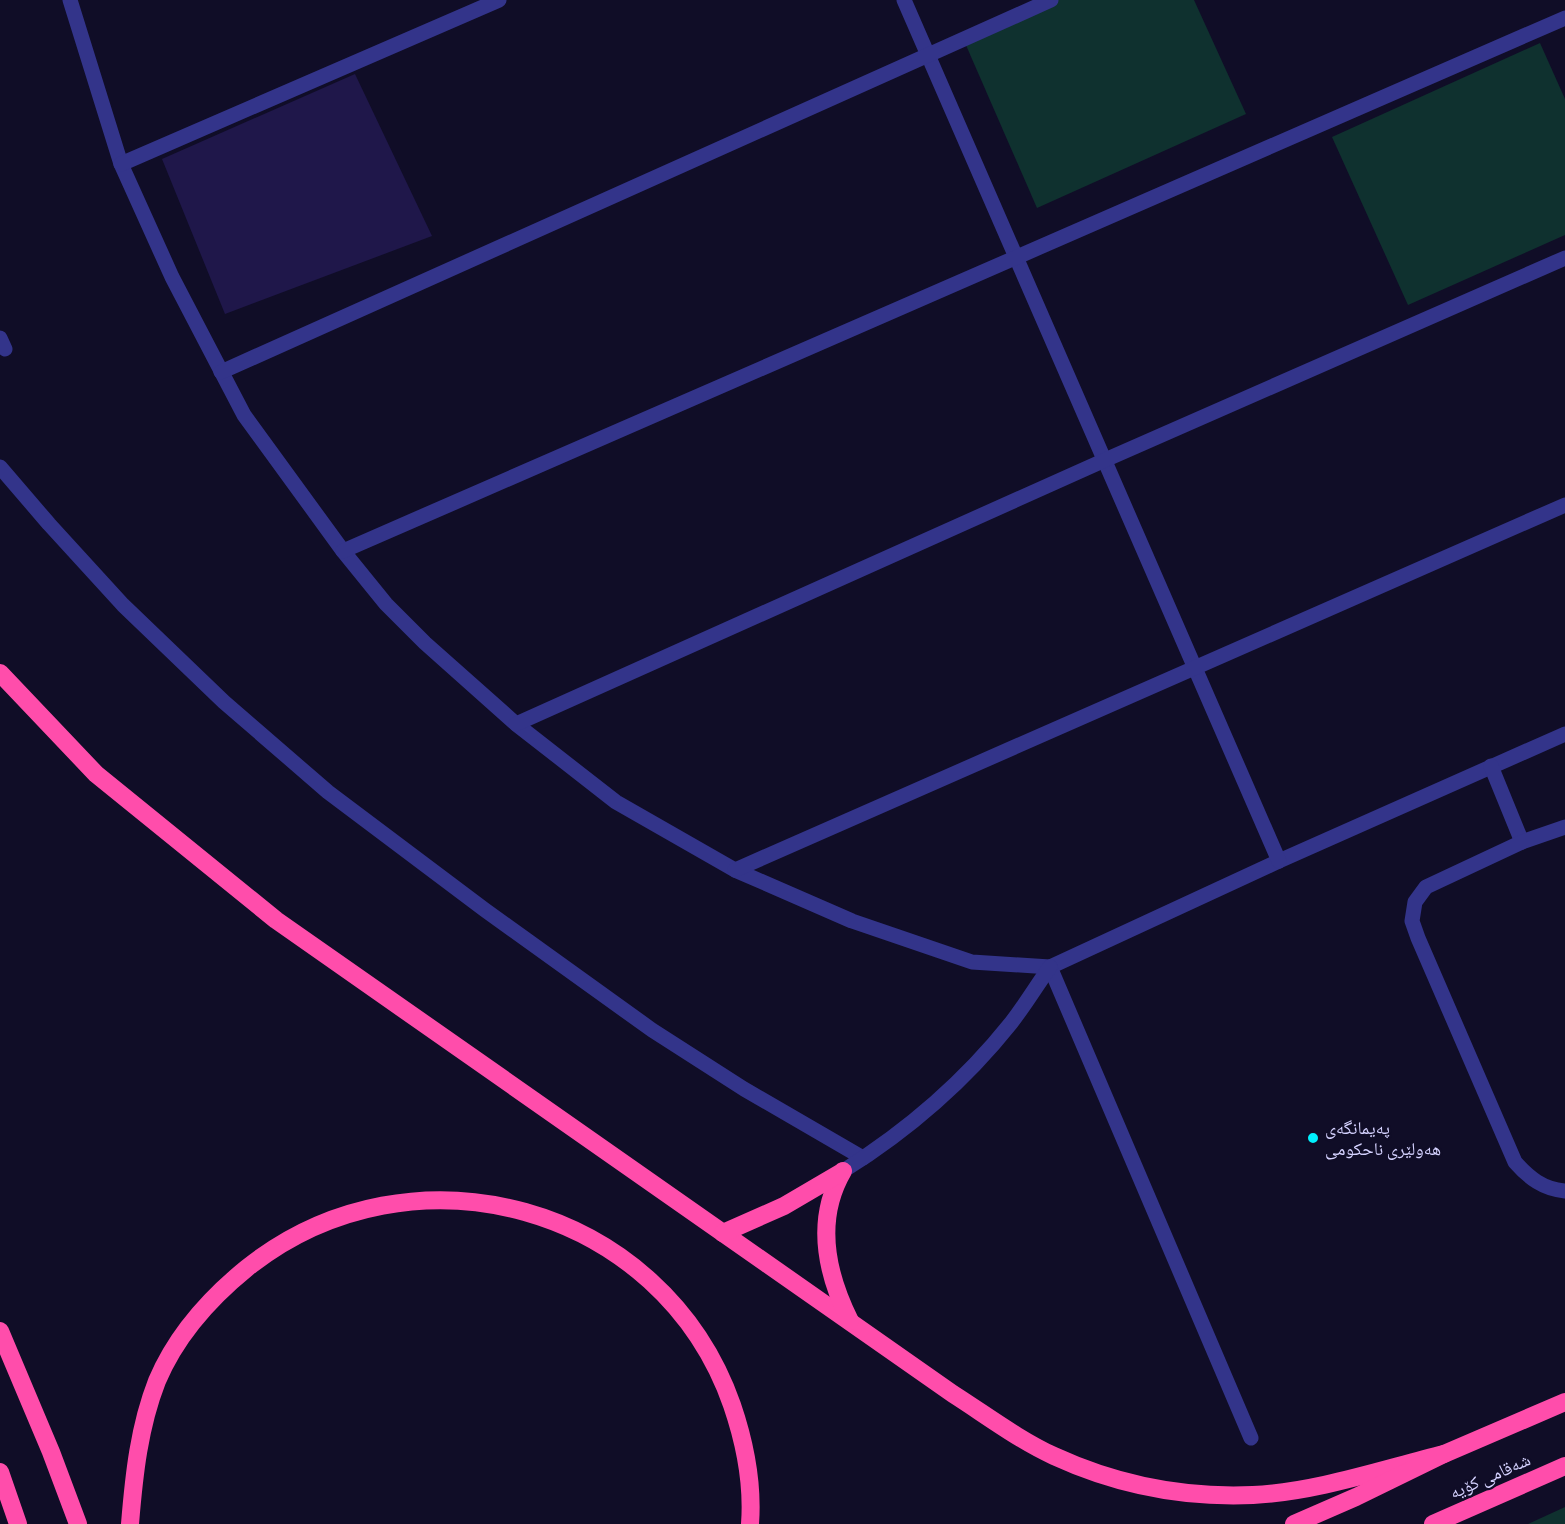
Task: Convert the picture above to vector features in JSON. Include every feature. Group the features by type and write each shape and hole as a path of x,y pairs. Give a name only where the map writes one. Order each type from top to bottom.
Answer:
{"highway":[{"path":"0,673 96,774 276,920 850,1322 1016,1434 1052,1455 1130,1484 1192,1493 1254,1495 1296,1490 1444,1454"},
{"path":"723,1233 784,1206 843,1171"},
{"path":"843,1171 833,1188 828,1209 827,1252 831,1276 850,1322"},
{"path":"130,1524 140,1431 158,1379 185,1332 220,1290 263,1255 307,1229 355,1211 405,1201 456,1199 507,1206 556,1222 601,1245 642,1275 676,1308 703,1345 725,1386 740,1429 749,1475 750,1524"},
{"path":"0,1331 51,1452 78,1524"},
{"path":"1294,1524 1565,1401"},
{"name":"شەقامی کۆیە","path":"1433,1524 1565,1466"},
{"path":"0,1472 18,1524"}],"street":[{"path":"70,0 121,164 172,277 244,415 343,551 386,604 425,643 516,724 616,802 735,870 852,921 972,962 1050,966 1565,734"},
{"path":"121,164 499,0"},
{"path":"904,0 1279,861"},
{"path":"221,372 1051,0"},
{"path":"343,551 1565,18"},
{"path":"516,724 1105,460 1565,258"},
{"path":"0,467 123,605 224,702 328,792 485,910 652,1030 744,1089 863,1158"},
{"path":"735,870 1565,504"},
{"path":"1491,766 1522,842"},
{"path":"1565,827 1522,842 1426,887 1415,902 1413,921 1418,938 1515,1162 1527,1176 1544,1186 1565,1191"},
{"path":"843,1171 918,1118 967,1072 1012,1022 1050,966"},
{"path":"1050,966 1251,1438"}],"green space":[{"path":"1044,0 1194,0 1246,114 1037,208 962,36"},
{"path":"1540,43 1565,99 1565,235 1408,305 1332,137"},
{"path":"1565,1507 1565,1524 1528,1524"}],"building":[{"path":"355,74 432,236 225,314 162,159"}],"place":[{"name":"پەیمانگەی هەولێری ناحکومی","path":"1313,1138"}]}
